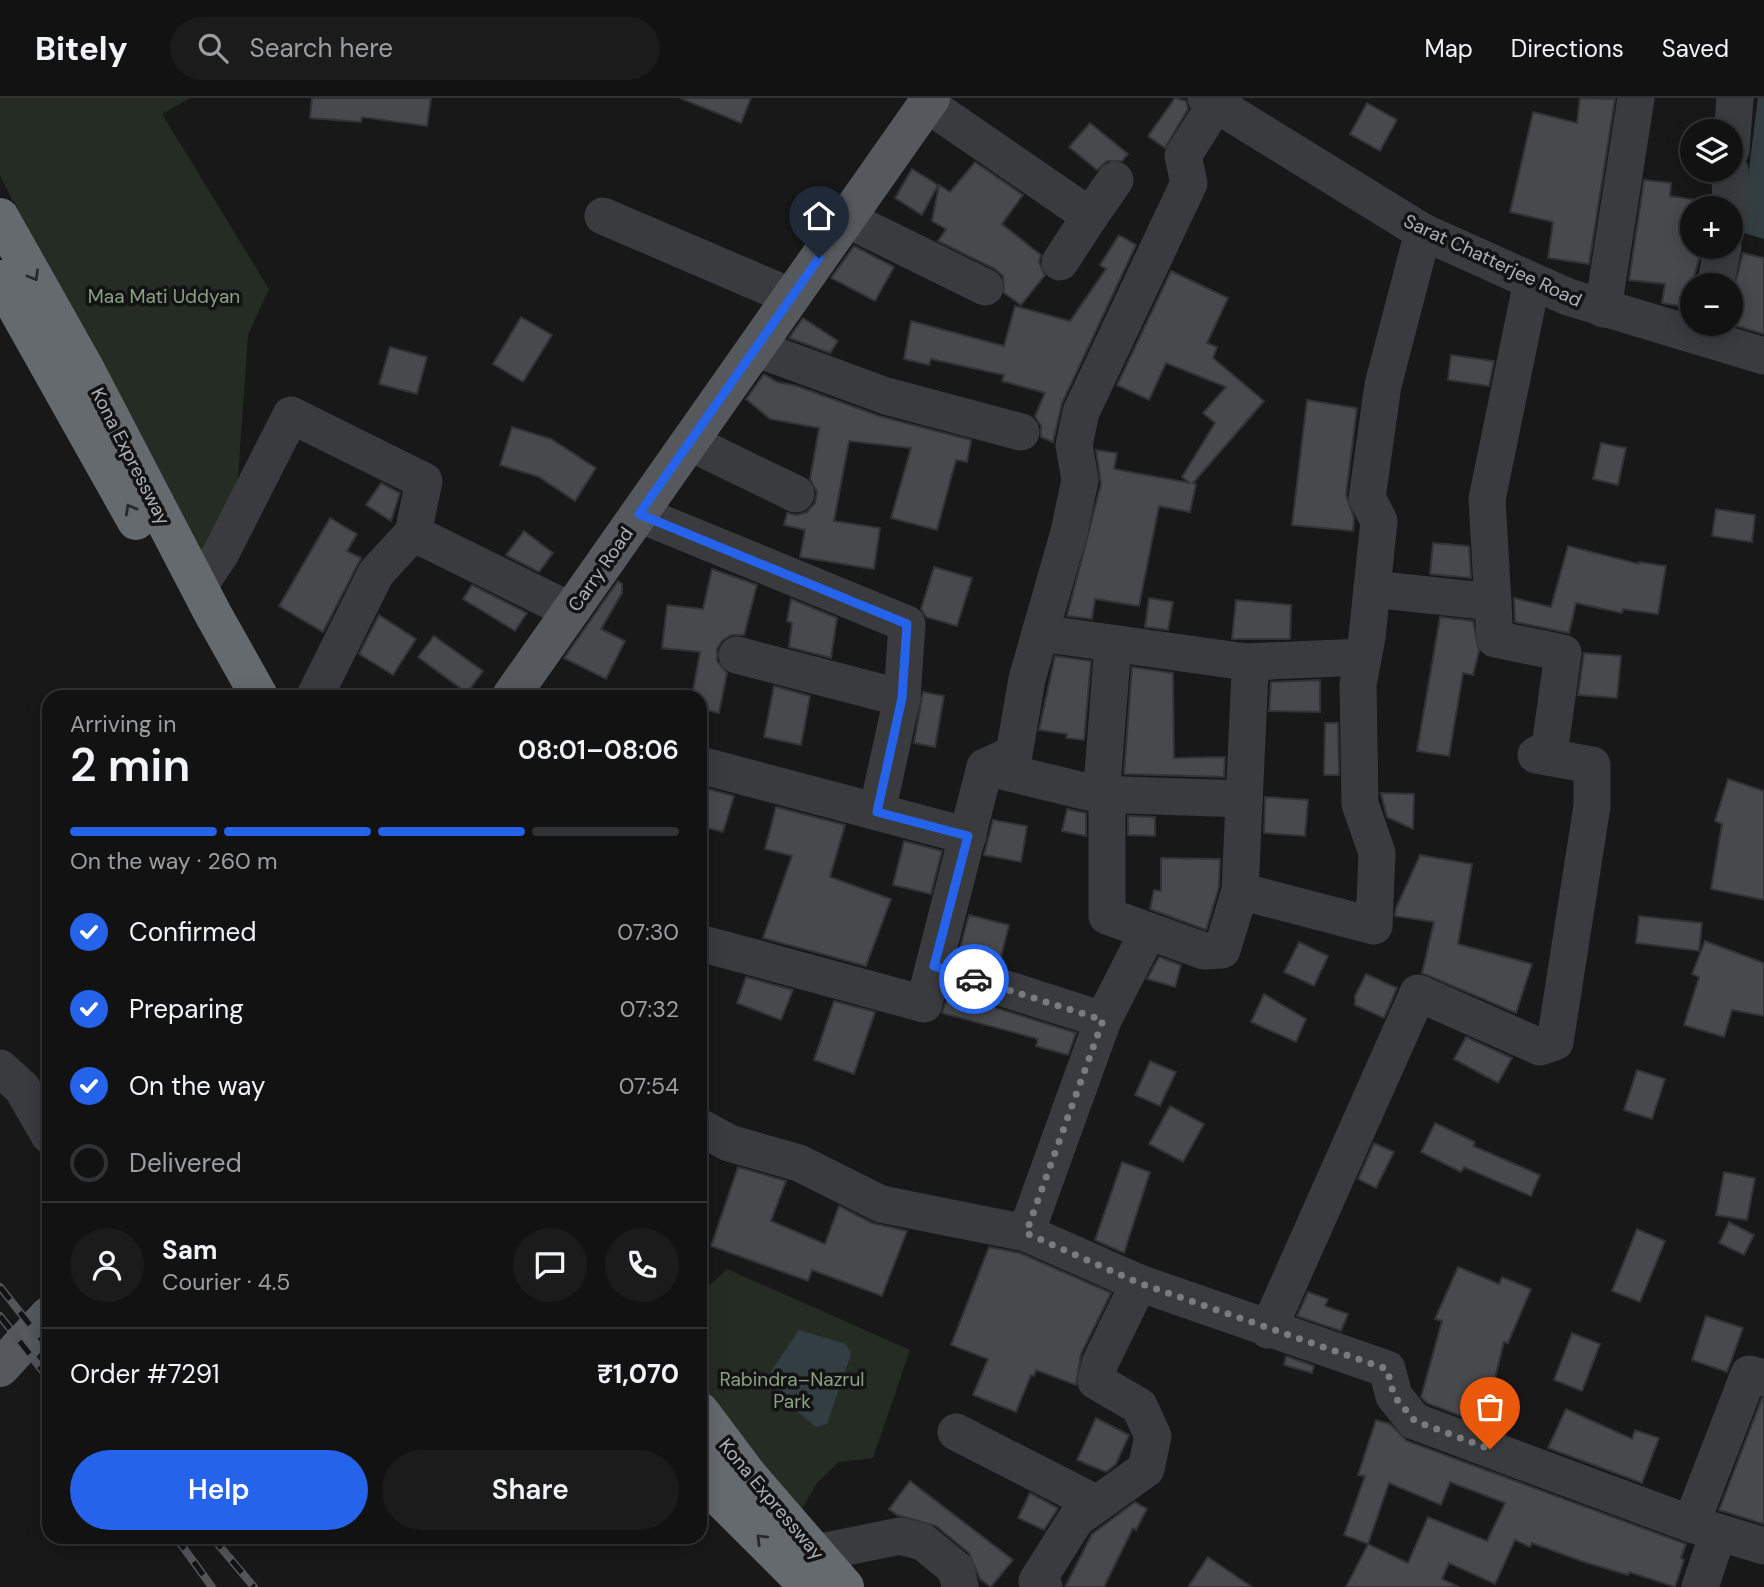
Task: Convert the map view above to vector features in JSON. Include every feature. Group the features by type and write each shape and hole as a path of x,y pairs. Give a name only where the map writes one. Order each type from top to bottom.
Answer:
{"highway":[{"name":"Kona Expressway","path":"0,217 85,368 256,690"},
{"name":"Kona Expressway","path":"0,279 232,690"},
{"name":"Kona Expressway","path":"707,1419 813,1570"},
{"name":"Kona Expressway","path":"707,1479 724,1502 813,1570 845,1587"}],"main road":[{"name":"Carry Road","path":"515,690 929,101"},
{"path":"0,1368 42,1323"}],"street":[{"path":"1603,309 1636,98"},
{"path":"1733,119 1735,98"},
{"path":"929,101 1090,216"},
{"path":"985,767 1014,754 1027,679 1069,532 1080,480 1074,445 1081,412 1189,183 1183,156 1210,101"},
{"name":"Sarat Chatterjee Road","path":"1210,101 1423,232 1532,281 1603,309 1680,325"},
{"path":"1060,261 1115,180"},
{"path":"603,216 792,297"},
{"path":"846,219 985,287"},
{"path":"1240,891 1374,926 1377,853 1360,804 1358,684 1373,589 1379,521 1367,498 1383,385 1423,232"},
{"path":"1268,1330 1418,993 1540,1047 1555,1042 1575,932 1592,806 1592,765 1536,755 1550,747 1563,653 1495,639 1487,499 1532,281"},
{"name":"Sarat Chatterjee Road","path":"1719,336 1764,356"},
{"path":"755,348 886,396 1021,432"},
{"path":"199,586 221,553 291,415 424,481 413,533 376,573 318,690"},
{"path":"690,442 796,494"},
{"path":"639,514 907,624 902,698 877,812"},
{"path":"413,533 571,611"},
{"path":"1373,589 1493,603"},
{"path":"1040,633 1246,662 1363,657"},
{"path":"1113,644 1101,794 1107,916 1204,951 1222,950 1240,891 1250,672 1246,662"},
{"path":"737,655 902,698"},
{"path":"707,767 968,836"},
{"path":"985,767 1101,794 1244,799"},
{"path":"707,945 924,1004 985,767"},
{"path":"1026,1233 1103,1020 1148,932"},
{"path":"934,966 1103,1020"},
{"path":"0,1068 22,1088 42,1123"},
{"path":"707,1131 729,1143 799,1163 880,1204 1026,1233 1139,1283 1268,1330 1387,1369 1394,1396 1415,1421 1705,1529 1764,1546"},
{"path":"1044,1587 1037,1581 1076,1519 1146,1469 1153,1436 1139,1406 1096,1381 1100,1363 1139,1283"},
{"path":"1700,1587 1705,1529 1749,1374 1764,1378"},
{"path":"956,1432 1097,1504"},
{"path":"813,1570 900,1536 923,1542 956,1569 960,1587"}],"path":[{"path":"221,1544 256,1587"}],"green space":[{"name":"Maa Mati Uddyan","path":"0,98 190,98 162,114 269,289 248,335 235,519 198,579 0,175"},
{"name":"Rabindra–Nazrul Park","path":"727,1269 910,1350 873,1458 839,1462 817,1483 793,1524 707,1416 707,1288"}],"shaded area":[{"path":"1758,98 1764,98 1764,239 1743,233"},
{"path":"799,1330 846,1344 851,1354 827,1424 816,1427 789,1405 766,1379"}],"building":[{"path":"312,98 431,98 427,126 362,117 361,122 310,118"},
{"path":"680,98 751,98 741,123"},
{"path":"1175,98 1186,101 1188,109 1165,148 1148,136"},
{"path":"1580,98 1615,99 1589,264 1548,258 1553,222 1510,212 1533,112 1577,123"},
{"path":"1367,103 1397,120 1380,151 1350,134"},
{"path":"1090,123 1128,154 1122,161 1107,161 1097,170 1069,147"},
{"path":"975,162 1023,195 1002,224 1041,255 1039,262 1045,275 1021,305 1004,293 1003,276 995,269 938,241 946,229 932,221 939,185 950,192"},
{"path":"912,169 938,185 922,215 895,198"},
{"path":"1644,180 1671,183 1670,196 1680,198 1680,259 1699,259 1695,273 1680,273 1680,306 1662,303 1665,284 1629,280"},
{"path":"1119,235 1136,245 1062,403 1053,442 1041,437 1041,426 1035,416 1045,393 1002,381 1004,375 931,359 929,365 904,359 911,321 1004,346 1015,306 1070,321 1106,269 1100,265"},
{"path":"854,246 894,267 875,301 831,278"},
{"path":"1743,253 1764,258 1764,334 1743,328 1743,273 1738,273"},
{"path":"1171,271 1228,298 1207,343 1217,347 1213,358 1264,401 1193,483 1196,484 1190,512 1159,506 1139,606 1095,599 1092,619 1067,616 1101,484 1096,450 1117,453 1114,469 1190,483 1182,477 1215,423 1203,413 1226,387 1166,363 1149,400 1117,385"},
{"path":"521,317 552,335 523,382 493,364"},
{"path":"803,318 838,341 830,353 789,338"},
{"path":"390,347 427,357 417,394 379,384"},
{"path":"1451,355 1494,361 1489,386 1448,380"},
{"path":"764,374 777,382 797,386 879,416 971,440 967,462 956,460 937,530 891,518 911,448 849,441 834,521 880,528 874,569 800,557 805,530 784,525 787,513 797,515 807,512 815,503 817,492 810,479 819,428 770,419 746,399"},
{"path":"1307,400 1357,408 1346,495 1354,518 1353,531 1292,525"},
{"path":"512,427 551,439 596,468 575,501 539,477 500,465"},
{"path":"1601,443 1626,448 1618,485 1593,479"},
{"path":"381,483 400,493 391,521 366,505"},
{"path":"1716,509 1755,515 1752,542 1712,536"},
{"path":"330,518 357,534 347,551 361,558 323,632 279,606"},
{"path":"524,531 553,553 539,572 506,555"},
{"path":"1433,543 1469,546 1471,578 1430,574"},
{"path":"1568,546 1639,564 1666,566 1658,614 1623,609 1622,613 1576,603 1569,633 1515,622 1514,598 1551,607"},
{"path":"934,567 972,578 957,626 926,617 921,609"},
{"path":"712,569 757,585 744,635 731,635 722,641 717,649 717,661 727,673 719,713 707,710 707,690 693,690 700,652 662,648 667,605 703,609"},
{"path":"618,581 622,584 622,593 601,629 625,641 606,679 564,658"},
{"path":"472,585 527,613 515,631 463,599"},
{"path":"1149,598 1173,602 1168,630 1145,627"},
{"path":"791,599 837,618 831,658 789,647 792,623 787,621"},
{"path":"1236,600 1291,605 1290,639 1232,639"},
{"path":"379,615 416,639 393,675 359,654"},
{"path":"1440,617 1473,621 1479,651 1473,675 1463,673 1449,756 1417,751"},
{"path":"434,636 483,671 469,690 463,690 418,657"},
{"path":"1584,653 1621,656 1617,698 1578,695"},
{"path":"1055,656 1091,661 1084,740 1066,738 1067,734 1039,730"},
{"path":"1132,667 1173,673 1174,758 1225,757 1224,777 1124,774"},
{"path":"1320,680 1320,712 1269,711 1271,682"},
{"path":"774,686 810,696 801,745 764,737"},
{"path":"923,692 944,696 935,747 914,743"},
{"path":"1325,723 1338,723 1339,775 1324,775"},
{"path":"1728,779 1764,791 1764,900 1711,889 1722,824 1715,821"},
{"path":"707,789 734,796 723,832 707,828"},
{"path":"1381,793 1414,794 1413,829 1387,817"},
{"path":"1265,797 1308,800 1305,836 1264,833"},
{"path":"776,807 845,825 830,877 891,899 866,966 763,938 792,856 765,849"},
{"path":"1067,809 1086,813 1086,836 1062,831"},
{"path":"1128,816 1155,817 1155,836 1128,835"},
{"path":"993,820 1027,826 1021,862 984,855"},
{"path":"904,841 942,851 931,894 893,885"},
{"path":"1420,855 1472,864 1458,944 1532,964 1516,1013 1422,973 1434,922 1395,916 1396,908"},
{"path":"1161,858 1220,859 1219,887 1206,930 1150,909 1154,890 1161,891"},
{"path":"969,915 1009,925 999,965 959,952"},
{"path":"1639,916 1702,923 1699,951 1636,943"},
{"path":"1705,941 1764,963 1764,1016 1732,1010 1724,1037 1684,1025 1699,977 1692,974"},
{"path":"1299,942 1328,956 1314,986 1284,972"},
{"path":"1159,957 1181,965 1175,987 1147,979"},
{"path":"1366,974 1397,988 1384,1018 1355,1005 1355,996"},
{"path":"746,977 793,990 781,1020 737,1003"},
{"path":"949,993 1076,1033 1068,1055 1036,1046 1038,1039 942,1013"},
{"path":"1264,994 1306,1019 1296,1042 1251,1022"},
{"path":"834,1001 875,1012 854,1074 814,1060"},
{"path":"1466,1037 1512,1058 1498,1083 1454,1059"},
{"path":"1150,1061 1176,1072 1160,1106 1135,1095"},
{"path":"1637,1070 1665,1079 1652,1119 1624,1110"},
{"path":"1170,1106 1204,1124 1183,1162 1149,1144"},
{"path":"1435,1123 1475,1142 1473,1146 1540,1175 1531,1196 1464,1167 1461,1172 1421,1152"},
{"path":"1374,1143 1394,1152 1376,1188 1358,1179"},
{"path":"1122,1162 1150,1172 1124,1253 1095,1240"},
{"path":"738,1167 786,1181 771,1221 825,1244 839,1206 872,1223 907,1231 882,1296 812,1270 808,1281 711,1246"},
{"path":"1724,1172 1755,1178 1747,1220 1716,1215"},
{"path":"1729,1222 1754,1235 1744,1255 1719,1243"},
{"path":"1637,1229 1665,1241 1640,1302 1612,1291"},
{"path":"989,1247 1020,1253 1111,1293 1081,1354 1076,1385 1036,1370 1034,1376 1031,1375 1016,1412 973,1395 988,1359 951,1345"},
{"path":"1458,1267 1499,1284 1502,1277 1531,1289 1508,1343 1504,1342 1486,1413 1494,1416 1490,1427 1427,1403 1421,1397 1442,1321 1435,1319"},
{"path":"1308,1292 1328,1299 1325,1306 1348,1314 1341,1331 1297,1316"},
{"path":"1706,1316 1743,1328 1727,1372 1692,1360"},
{"path":"1572,1333 1600,1344 1582,1391 1554,1380"},
{"path":"1286,1356 1314,1366 1312,1373 1284,1365"},
{"path":"1764,1398 1764,1524 1719,1510"},
{"path":"1566,1409 1632,1439 1635,1430 1659,1438 1642,1483 1548,1448"},
{"path":"1096,1418 1129,1435 1116,1464 1106,1472 1077,1460"},
{"path":"1376,1420 1390,1424 1407,1441 1686,1544 1675,1587 1629,1572 1628,1575 1584,1562 1532,1543 1530,1547 1515,1540 1495,1584 1449,1563 1442,1579 1459,1587 1346,1587 1368,1544 1344,1535 1365,1476 1358,1475","holes":["1450,1482 1505,1503 1487,1541 1428,1517 1408,1563 1368,1544 1389,1483 1441,1505"]},
{"path":"910,1481 1013,1560 991,1587 980,1579 969,1553 936,1526 897,1515 889,1509"},
{"path":"1030,1493 1058,1508 1044,1530 1018,1518"},
{"path":"1135,1502 1147,1509 1136,1530 1133,1528 1104,1587 1065,1587 1092,1534"},
{"path":"1208,1557 1252,1587 1188,1587"}],"railway":[{"path":"0,1287 42,1340"},
{"path":"0,1316 42,1370"},
{"path":"181,1544 212,1587"},
{"path":"218,1544 254,1587"}],"way so far":[{"path":"974,979 1103,1020 1026,1233 1139,1283 1268,1330 1387,1369 1394,1396 1415,1421 1490,1449"}],"route":[{"path":"819,258 639,514 907,624 902,698 877,812 968,836 934,966 974,979"}]}
